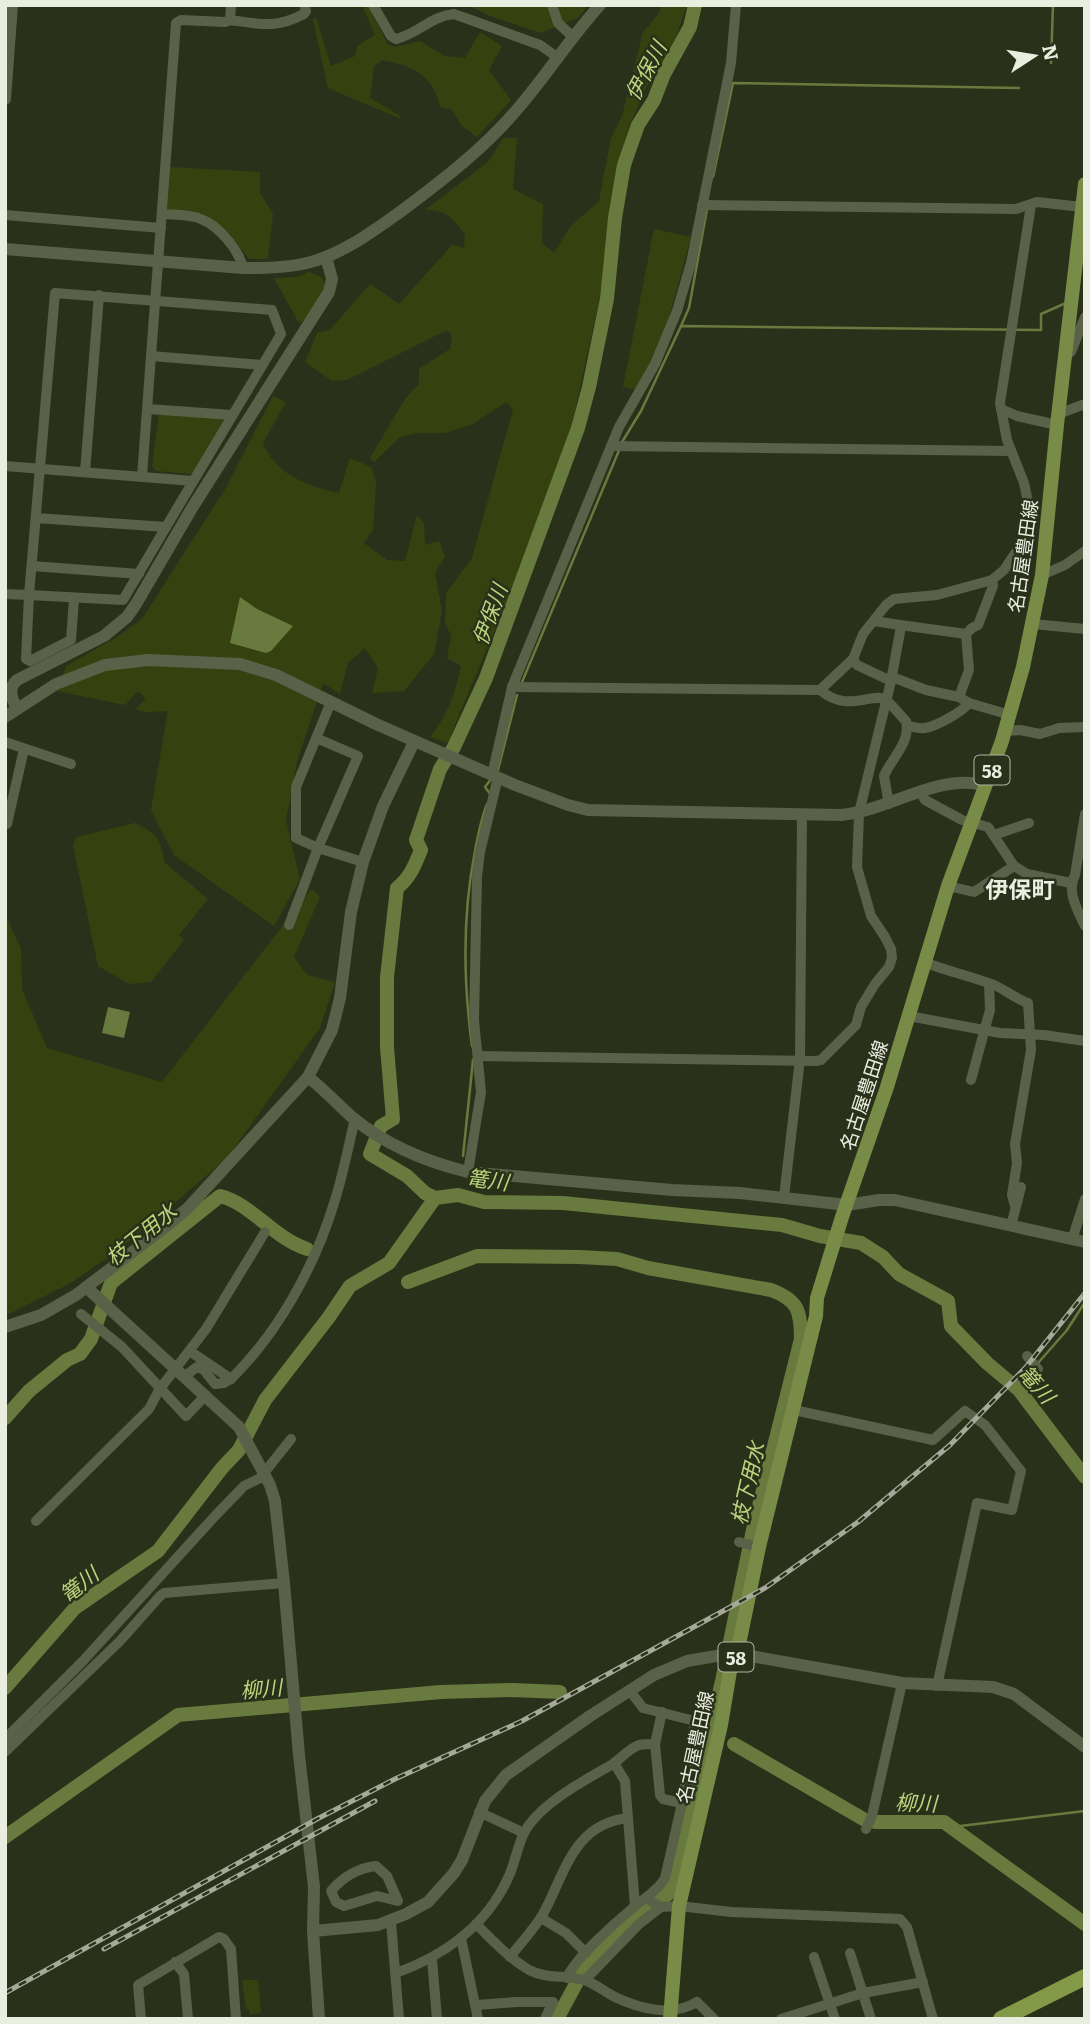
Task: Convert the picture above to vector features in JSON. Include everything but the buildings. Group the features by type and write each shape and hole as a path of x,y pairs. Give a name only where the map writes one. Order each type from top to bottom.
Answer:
{"highway":[{"path":"1002,2019 1085,1977"}],"main road":[{"name":"名古屋豊田線","path":"670,2015 679,1906 721,1725 730,1671 736,1654 749,1545 794,1410 816,1316 817,1298 926,963 948,886 1005,731 1032,624 1042,575 1057,420 1084,197"}],"street":[{"path":"5,99 12,5"},
{"path":"230,20 231,5"},
{"path":"142,476 177,23 181,20 230,20 280,25 304,14 304,5"},
{"path":"373,5 391,36 396,39 407,37 443,15 454,14 540,45 557,57"},
{"path":"552,5 558,23 573,37"},
{"path":"5,249 243,268 279,268 326,257 375,229 453,172 518,108 600,5"},
{"path":"468,1172 481,1092 473,1007 477,877 492,775 512,687 581,523 677,311 691,263 731,63 736,5"},
{"path":"702,205 1016,209 1037,202 1084,197"},
{"path":"820,690 853,659 863,635 894,598 937,595 992,580 1004,570 1028,530 1029,507 1024,483 1010,452 1001,410 1031,205"},
{"path":"162,214 202,219 226,240 239,256 243,268"},
{"path":"5,215 162,228"},
{"path":"11,713 12,685 17,680 104,636 122,622 136,604 192,508 329,292 332,279 326,257"},
{"path":"5,594 29,596 74,599 123,600 281,332 270,309 58,292 54,294 29,596 25,656 30,661 71,640 74,599"},
{"path":"85,472 99,295"},
{"path":"1065,355 1071,352 1085,317"},
{"path":"151,356 262,365"},
{"path":"1001,410 1017,416 1057,420 1085,404"},
{"path":"148,410 232,415"},
{"path":"617,446 1010,452"},
{"path":"5,466 193,481"},
{"path":"36,518 166,527"},
{"path":"1028,530 1046,532"},
{"path":"1042,575 1065,565 1085,551"},
{"path":"32,566 139,574"},
{"path":"959,697 969,670 966,634 978,625 993,586 992,580"},
{"path":"874,621 966,634"},
{"path":"1032,624 1085,629"},
{"path":"478,1056 821,1060 846,1036 856,1025 861,1007 875,984 890,967 892,958 885,937 871,916 857,867 859,813 892,679 900,625"},
{"path":"853,659 857,665 892,679 959,697 969,703 1010,715"},
{"path":"11,713 56,684 105,665 148,660 240,664 276,675 414,742 492,775 550,799 588,810 859,813 956,783 986,785"},
{"path":"512,687 820,690 839,701 849,703 878,698 886,700 908,726 904,741 884,776 889,804"},
{"path":"331,702 295,793 296,838 363,862"},
{"path":"908,726 925,728 958,715 969,703"},
{"path":"1005,731 1020,730 1040,734 1059,728 1085,727"},
{"path":"289,925 318,848 358,756 316,738"},
{"path":"5,741 71,764"},
{"path":"5,1327 41,1315 91,1292 187,1209 309,1077 332,1030 340,998 349,923 363,862 383,806 414,742"},
{"path":"5,822 7,824 24,749"},
{"path":"921,793 925,800 972,824 988,827 1014,866 1027,874 1071,883"},
{"path":"784,1197 800,1059 802,814"},
{"path":"1085,814 1075,875 1071,883 1074,903 1085,926"},
{"path":"993,835 1028,823"},
{"path":"948,886 974,892 1014,866"},
{"path":"926,963 996,985 1028,1003 1031,1050 1015,1144 1017,1163 1012,1195 1014,1206"},
{"path":"971,1080 990,1010 989,984"},
{"path":"909,1016 983,1030 1085,1041"},
{"path":"309,1077 355,1119 383,1138 441,1166 468,1172 784,1197 844,1211 879,1199 895,1200 1078,1241 1085,1199"},
{"path":"185,1376 197,1367 204,1370 215,1384 224,1383 231,1379 267,1335 309,1263 334,1205 355,1119"},
{"path":"1011,1226 1021,1187"},
{"path":"36,1521 149,1409 159,1390 191,1352 265,1232"},
{"path":"91,1292 239,1427 263,1469 275,1501 314,1888 312,1912 319,2019"},
{"path":"82,1314 122,1347 159,1390 186,1416 206,1395"},
{"path":"191,1352 231,1379"},
{"path":"1027,1356 1038,1369"},
{"path":"794,1410 933,1440 965,1412 985,1425 1021,1471 1012,1510 977,1503 937,1686"},
{"path":"5,1738 91,1653 244,1486 260,1478 263,1469 291,1439"},
{"path":"5,1752 120,1641 164,1593 284,1583"},
{"path":"313,1931 366,1927 391,1922 432,1898 462,1860 480,1812 496,1785 517,1765 668,1668 711,1656 736,1654 902,1683 993,1687 1014,1694 1085,1747"},
{"path":"866,1829 902,1683"},
{"path":"583,1980 639,1924 655,1903 665,1878 682,1804 695,1721 643,1708 630,1690"},
{"path":"662,1712 655,1744 661,1797 682,1804"},
{"path":"396,1973 432,1958 476,1924 497,1898 508,1879 524,1833 543,1810 639,1745 655,1744"},
{"path":"614,1763 624,1778 635,1906"},
{"path":"480,1812 524,1833"},
{"path":"510,1957 541,1917 568,1858 582,1841 612,1820 628,1818"},
{"path":"398,1901 377,1896 344,1906 336,1902 331,1891 342,1879 365,1867 376,1866 387,1876 406,1914"},
{"path":"568,1978 570,1969 635,1906 655,1903 732,1912 900,1919 907,1927 933,2019"},
{"path":"541,1917 566,1933 586,1954"},
{"path":"391,1922 399,2019"},
{"path":"476,1924 510,1957 538,1974 583,1980 626,2002 670,2015 697,2002 715,2019"},
{"path":"141,2019 138,1985 219,1937 225,1939 231,1949 236,2019"},
{"path":"461,1938 478,2019"},
{"path":"850,1953 871,2019"},
{"path":"814,1957 835,2019"},
{"path":"432,1958 437,2019"},
{"path":"175,1962 184,1974 188,2019"},
{"path":"781,2019 863,1993 923,1982"},
{"path":"477,2005 516,2001 553,2002 545,2019"}],"shaded area":[{"path":"362,5 368,5 388,45 395,47 420,41 444,56 465,58 480,32 502,46 489,70 511,100 477,137 462,126 451,109 440,107 432,86 420,73 403,65 382,60 374,67 370,98 399,115 401,119 328,88 313,20 316,17 331,66 355,56 357,46 375,35"},
{"path":"468,5 588,5 579,17 541,33 490,16"},
{"path":"662,5 687,5 669,57 646,87 621,154 604,279 571,428 513,586 452,732 450,744 430,737 450,703 461,666 447,658 451,636 445,622 446,593 472,558 513,409 506,402 473,424 445,433 418,433 400,437 374,462 370,458 405,399 419,384 419,369 450,349 452,336 447,330 347,380 332,381 305,362 317,333 330,330 370,284 399,304 452,245 464,248 465,234 453,220 444,213 425,210 489,161 503,138 517,138 513,189 543,204 542,243 554,253 570,227 599,201 611,138 622,116 643,32 658,15"},
{"path":"170,167 260,172 260,193 273,214 268,259 249,259 224,228 204,214 167,210"},
{"path":"654,229 691,237 666,328 638,390 623,387"},
{"path":"309,272 322,277 326,289 310,317 299,323 274,278 297,277"},
{"path":"273,396 286,402 263,443 284,471 304,483 339,493 350,458 371,467 376,482 373,530 364,543 387,560 405,561 417,515 424,524 425,545 439,541 445,557 435,573 442,611 434,654 404,691 372,693 378,668 365,648 348,663 340,694 323,683 297,762 286,820 300,879 274,926 174,855 151,810 168,711 145,712 135,709 146,699 138,691 125,705 57,691 66,666 117,637 142,619 227,486"},
{"path":"159,414 224,419 195,472 191,474 156,471 152,466"},
{"path":"240,597 257,609 293,626 271,651 266,653 230,643"},
{"path":"135,823 156,837 164,862 208,899 179,935 184,940 151,982 129,984 98,966 73,845 77,837"},
{"path":"311,889 320,897 294,957 307,975 335,982 320,1028 227,1158 119,1250 69,1284 5,1316 5,914 21,949 22,989 47,1048 162,1082"},
{"path":"108,1007 130,1012 124,1038 102,1033"},
{"path":"242,1980 258,1980 261,2012 250,2015 249,2009 246,2009"}],"waterway":[{"name":"伊保川","path":"435,1198 425,1193 407,1176 370,1154 381,1126 393,1119 387,1047 387,977 397,888 409,876 421,850 416,840 440,769 454,747 486,678 578,428 607,299 615,218 624,165 638,125 654,100 664,74 690,27 695,5"},
{"path":"1051,63 1053,5"},
{"path":"713,177 733,83 1019,88"},
{"path":"681,326 689,308 707,209"},
{"path":"622,442 641,411 681,326 1041,330 1041,314 1066,303"},
{"path":"522,682 620,448"},
{"path":"498,770 517,695"},
{"path":"491,795 485,787 492,778"},
{"path":"472,1046 467,997 466,924 475,851 487,804"},
{"path":"463,1156 473,1060"},
{"name":"篭川","path":"458,1195 461,1190"},
{"name":"篭川","path":"5,1688 75,1608 158,1551 239,1450 265,1400 350,1286 389,1263 435,1198 458,1195 484,1202 563,1203 782,1225 820,1236 861,1243 883,1257 899,1274 948,1301 951,1326 987,1363 1019,1390 1085,1477"},
{"name":"枝下用水","path":"5,1418 29,1391 67,1360 80,1354 91,1339 111,1283 220,1196 242,1206 283,1237 307,1249"},
{"name":"枝下用水","path":"408,1282 477,1256 617,1259 648,1268 771,1290 787,1298 799,1314 801,1339 753,1530 722,1681 675,1879 668,1894 622,1931 583,1971 557,2019"},
{"path":"1038,1363 1067,1330 1085,1302"},
{"path":"1019,1390 1034,1368"},
{"name":"柳川","path":"5,1837 178,1715 441,1692 560,1692"},
{"name":"柳川","path":"734,1744 865,1820 944,1822 1085,1924"},
{"path":"952,1827 1085,1811"}],"railway":[{"path":"5,1993 317,1819 395,1779 522,1721 765,1588 858,1522 950,1445 1026,1367 1085,1293"},
{"path":"104,1949 375,1801"}],"district":[{"name":"伊保町","path":"1020,888"}]}
